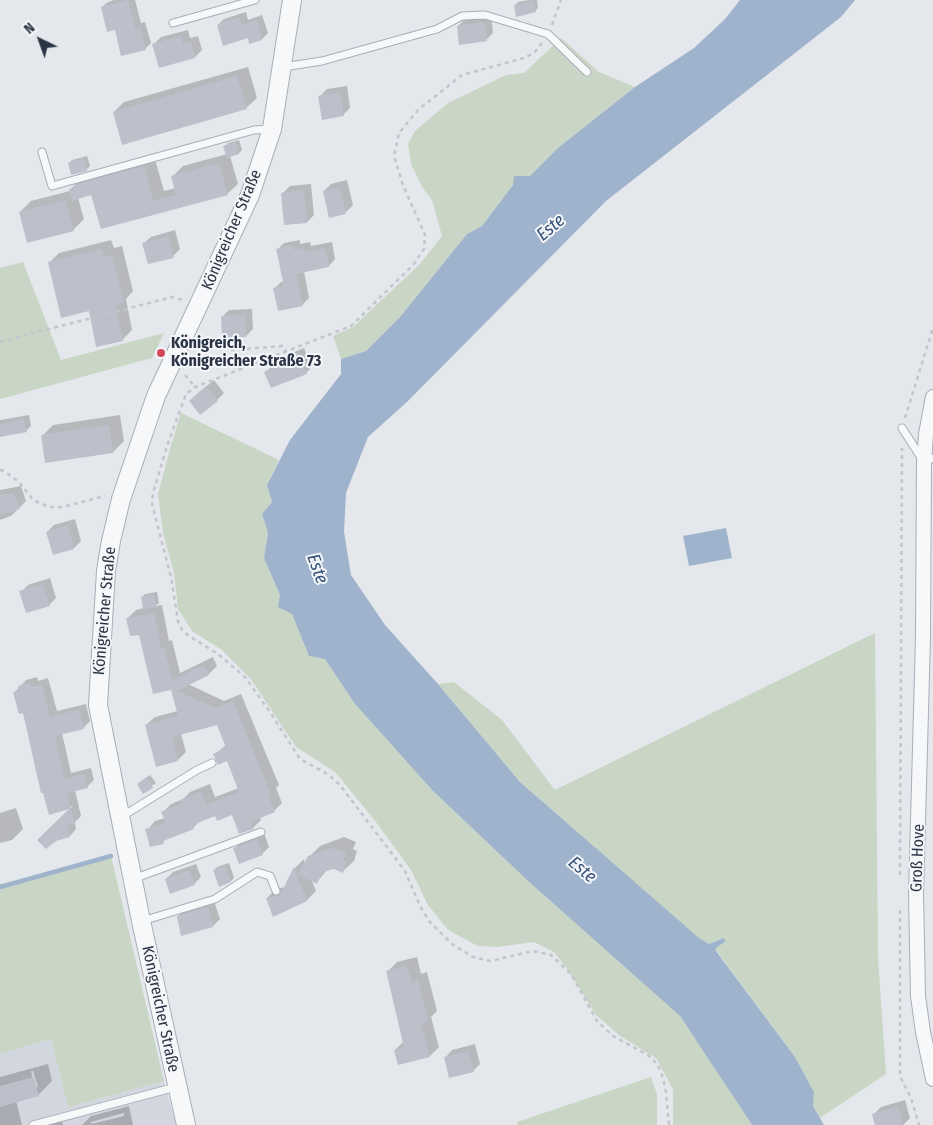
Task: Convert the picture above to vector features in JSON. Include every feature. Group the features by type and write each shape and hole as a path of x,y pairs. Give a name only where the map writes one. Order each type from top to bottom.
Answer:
{"street":[{"name":"Königreicher Straße","path":"186,1125 141,921 98,705 106,571 121,498 156,396 250,196 272,129 292,0"},
{"name":"Groß Hove","path":"933,397 926,434 928,460 917,912 918,996 923,1032 933,1078"}],"lane":[{"path":"173,23 255,0"},
{"path":"282,68 322,61 428,32 462,16 486,15 548,34 587,72"},
{"path":"42,152 52,186 254,130 272,129"},
{"path":"902,428 928,460"},
{"path":"120,817 197,770 212,763"},
{"path":"133,879 261,832"},
{"path":"141,921 215,899 257,872 270,876 276,891"},
{"path":"33,1125 177,1086"}],"path":[{"path":"561,0 548,34 534,53 524,58 462,75 419,109 399,133 394,156 403,185 425,235 424,250 413,265 351,326 195,387 186,394 167,446 152,504 171,577 178,621 182,630 218,654 245,677 300,759 329,775 340,785 405,871 420,906 438,932 462,951 481,960 490,961 533,951 552,955 571,974 596,1022 613,1036 643,1051 658,1065 666,1092 669,1125"},
{"path":"0,342 172,297 199,304"},
{"path":"900,876 902,428 933,328"},
{"path":"231,350 283,346 286,351"},
{"path":"0,470 4,470 19,482 33,500 49,507 62,507 104,496 121,498"},
{"path":"900,906 900,1076 911,1098 919,1125"}],"shaded area":[{"path":"51,1039 68,1107 164,1081 176,1125 0,1125 0,1054"}],"green space":[{"path":"561,38 599,72 635,87 559,147 530,176 513,185 482,226 467,234 400,317 366,351 341,359 333,336 353,327 420,264 442,236 432,200 422,187 411,164 408,144 415,131 448,103 506,75 524,73"},
{"path":"23,262 61,360 164,333 152,358 0,399 0,268"},
{"path":"181,413 279,460 267,485 272,502 262,514 268,533 264,558 280,595 292,613 309,656 325,659 355,704 433,791 527,880 680,1016 752,1125 673,1125 673,1090 657,1059 619,1035 596,1015 568,970 554,952 534,942 497,947 478,946 448,930 428,905 411,870 376,822 335,772 296,747 250,678 222,650 192,631 178,609 174,573 163,533 158,494"},
{"path":"875,633 878,957 886,1074 820,1118 813,1106 814,1092 795,1057 716,950 726,941 722,938 709,944 698,938 520,782 438,684 454,682 502,720 555,790"},
{"path":"111,856 164,1081 68,1107 51,1039 0,1054 0,884"},
{"path":"651,1077 657,1094 657,1125 518,1125 517,1122"}],"water":[{"name":"Este","path":"740,0 855,0 841,17 606,201 408,401 368,437 346,493 344,532 351,575 385,625 438,684 520,782 699,938 709,944 723,938 726,941 716,948 716,951 795,1057 814,1092 813,1106 824,1125 752,1125 680,1016 527,880 433,791 355,704 325,659 309,656 292,614 278,607 280,595 264,558 268,533 262,514 272,502 267,485 290,440 341,374 341,359 366,351 400,317 467,234 482,226 513,185 514,176 530,176 559,147 635,87 694,48 725,19"},
{"path":"726,528 732,558 689,566 683,536"}],"building":[{"path":"128,0 135,28 140,27 146,50 121,56 115,30 107,32 101,7"},
{"path":"533,1 536,12 516,17 514,5"},
{"path":"240,17 242,25 257,20 262,40 249,44 248,38 223,46 217,25"},
{"path":"484,22 487,41 459,45 457,26"},
{"path":"181,36 183,44 191,42 195,58 159,68 152,44"},
{"path":"237,76 247,109 122,145 113,112"},
{"path":"340,92 344,116 322,120 318,96"},
{"path":"236,142 239,154 227,158 223,146"},
{"path":"84,158 87,171 71,175 68,163"},
{"path":"219,163 228,195 101,229 91,195 72,201 69,189 75,188 74,185 144,166 153,201 176,195 171,176"},
{"path":"340,187 346,214 329,218 323,191"},
{"path":"304,190 307,223 284,225 281,193"},
{"path":"65,200 74,231 27,243 19,212"},
{"path":"168,237 174,258 148,264 142,243"},
{"path":"293,245 294,250 304,248 305,252 325,248 329,267 296,274 303,306 278,311 273,288 284,286 276,249"},
{"path":"102,249 104,257 112,255 124,302 115,305 123,341 96,347 89,311 61,318 48,262"},
{"path":"245,315 246,337 222,338 221,316"},
{"path":"298,353 307,374 271,388 264,372 279,366 277,362"},
{"path":"206,386 218,401 200,415 189,401"},
{"path":"24,419 27,432 0,437 0,424"},
{"path":"109,425 113,453 45,463 41,435"},
{"path":"14,493 20,509 0,515 0,495"},
{"path":"68,525 74,549 53,555 46,532"},
{"path":"43,584 50,606 26,613 19,591"},
{"path":"154,594 156,607 143,609 141,597"},
{"path":"154,613 161,648 164,647 172,680 204,665 209,675 177,691 215,708 233,701 271,795 268,796 275,812 251,822 254,829 239,834 232,815 217,821 215,816 193,825 194,829 163,841 164,844 150,847 145,829 166,823 161,812 181,804 180,800 201,792 206,805 239,792 227,761 218,765 213,754 226,748 217,725 172,737 178,761 156,767 145,725 178,716 171,690 153,694 139,635 130,636 126,618"},
{"path":"30,683 31,687 42,685 50,717 79,710 84,729 55,736 64,779 84,774 88,788 67,793 75,824 67,825 70,837 56,841 46,849 37,840 69,809 49,815 43,793 41,793 23,713 19,714 13,692 19,691 18,686"},
{"path":"147,777 153,788 143,794 137,784"},
{"path":"257,839 263,855 239,864 233,848"},
{"path":"332,848 346,853 343,860 346,862 343,873 334,869 322,872 317,884 298,875 308,856"},
{"path":"225,866 231,882 219,887 213,870"},
{"path":"294,867 307,901 273,917 266,898 280,895"},
{"path":"189,870 195,885 170,894 165,879"},
{"path":"208,907 213,927 181,936 177,916"},
{"path":"407,966 412,982 418,980 428,1021 421,1023 430,1057 398,1065 394,1050 404,1047 386,971"},
{"path":"468,1051 474,1072 449,1078 444,1057"},
{"path":"34,1077 39,1096 0,1107 0,1086"},
{"path":"898,1107 903,1125 875,1125 872,1114"}],"waterway":[{"path":"0,887 111,856"}],"place":[{"name":"Königreich, Königreicher Straße 73","path":"161,353"}]}
